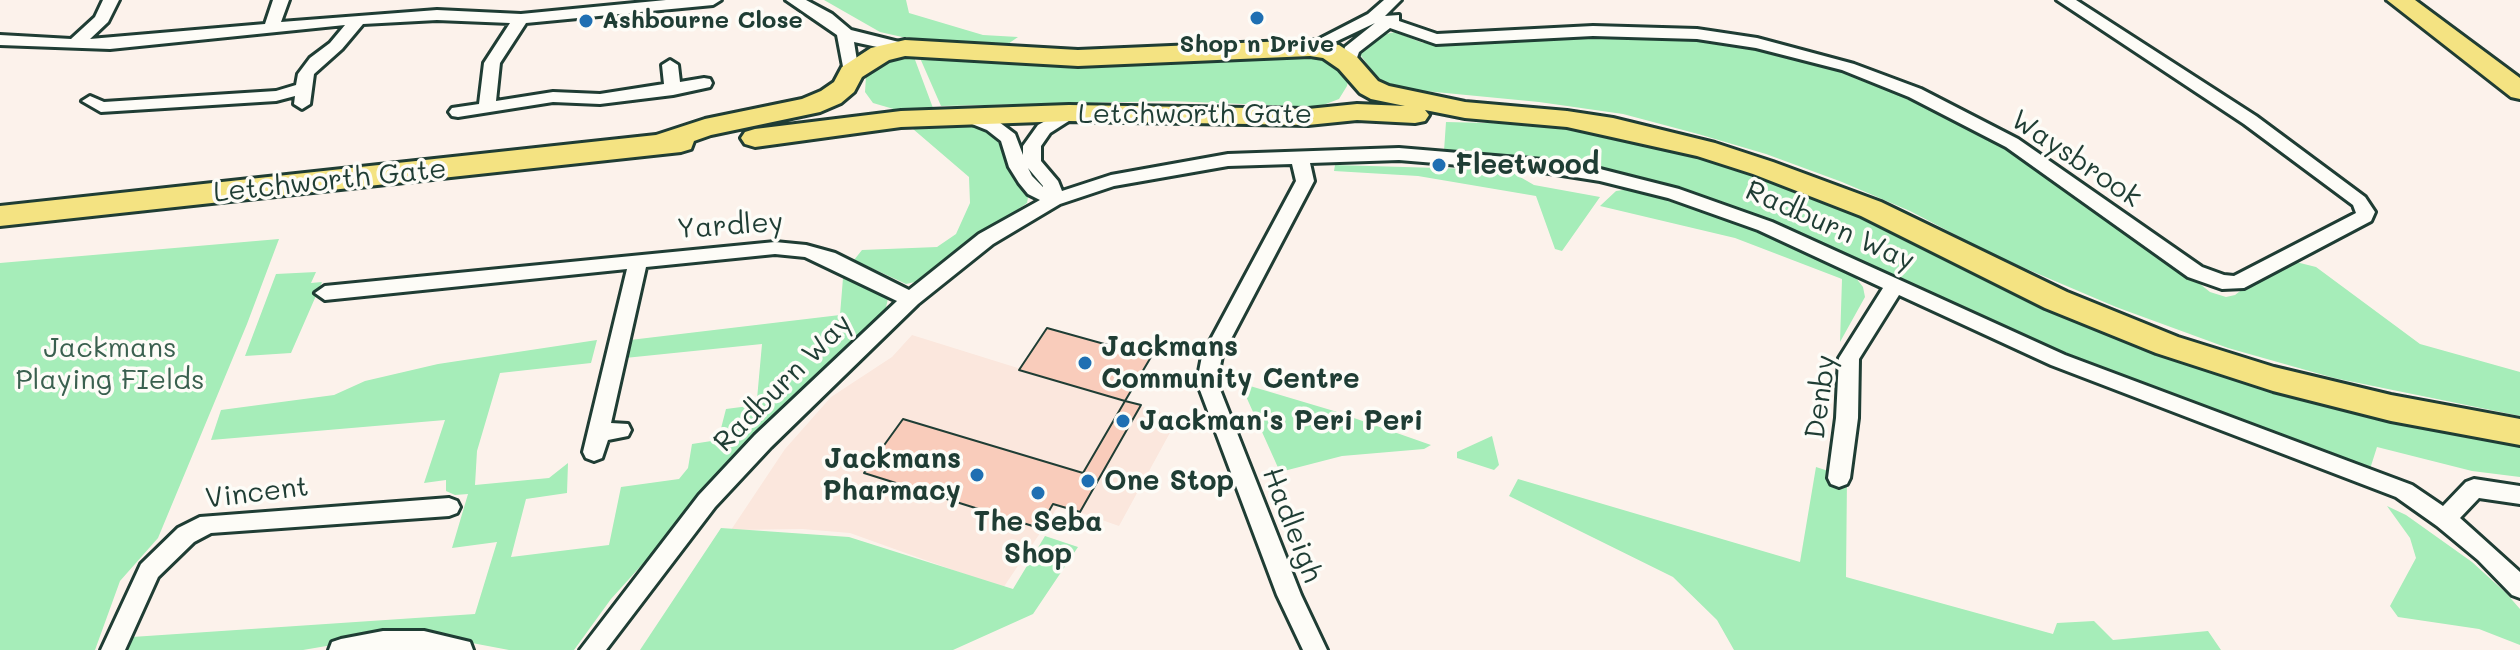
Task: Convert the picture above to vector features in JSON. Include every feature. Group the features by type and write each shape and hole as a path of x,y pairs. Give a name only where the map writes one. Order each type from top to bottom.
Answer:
{"main road":[{"path":"2399,0 2518,88"},
{"name":"Letchworth Gate","path":"659,143 705,128 810,106 831,97 848,80 880,54 905,48 1078,58 1310,48 1330,51 1354,71 1354,96 1339,113 1308,117 1069,113 901,119 865,117 850,106 848,80"},
{"path":"1354,71 1381,93 1465,110 1567,119 1705,149 1871,209 2056,300 2167,345 2273,379 2376,405 2520,432"},
{"path":"1339,113 1429,116 1465,110"},
{"name":"Letchworth Gate","path":"0,216 659,143 702,144 901,119"}],"street":[{"path":"75,44 102,19 111,0"},
{"path":"271,28 281,0"},
{"path":"0,40 124,43 358,19 437,15 521,19 624,5 713,0"},
{"path":"794,0 826,17 845,33 867,41 905,48"},
{"path":"1354,71 1351,50 1400,6 1396,0"},
{"name":"Waysbrook","path":"1381,21 1436,39 1593,31 1697,34 1757,43 1818,58 1915,93 1977,123 2012,143 2195,272 2222,282 2237,283 2364,217 2366,212 2359,201 2250,120 2071,1"},
{"path":"90,101 101,107 302,96 306,74 316,61 336,46 358,19"},
{"path":"487,106 492,63 521,19"},
{"path":"1310,48 1381,21"},
{"path":"845,33 848,80"},
{"path":"670,65 673,90"},
{"path":"458,112 553,97 600,99 704,83"},
{"path":"1054,200 1052,185 1032,162 1032,146 1044,129 1069,113"},
{"path":"973,118 993,126 1009,138 1025,179 1034,190 1054,200"},
{"name":"Radburn Way","path":"592,650 707,501 799,404 911,299 986,239 1054,200 1111,181 1228,160 1399,154 1543,166 1600,175 1673,193 1765,226 2058,360 2404,491 2486,553 2520,588"},
{"name":"Hadleigh","path":"1300,158 1305,181 1212,356 1207,382 1289,595 1315,650"},
{"name":"Yardley","path":"325,293 380,294 638,262 792,249 828,258 911,299"},
{"path":"604,438 638,262"},
{"name":"Denby","path":"1839,478 1847,418 1849,358 1894,287"},
{"path":"2445,519 2474,488 2520,495"},
{"name":"Vincent","path":"113,650 149,571 186,535 208,524 436,503"},
{"path":"341,650 383,642 424,642 461,650"}],"shaded area":[{"path":"912,335 1178,418 1119,526 1059,505 1003,588 850,533 802,529 731,530 785,449 831,397 892,357"}],"green space":[{"path":"824,0 906,0 909,13 983,35 1018,37 1005,46 902,37 880,32"},
{"path":"1395,32 1423,43 1616,34 1672,36 1764,49 1848,71 1889,86 1988,135 2175,264 2210,292 2226,297 2235,295 2248,285 2296,262 2316,267 2420,344 2520,372 2520,416 2334,378 2228,348 2116,307 1996,256 1910,211 1842,182 1766,154 1698,134 1623,114 1404,89 1379,80 1359,53 1382,35"},
{"path":"1221,55 1323,55 1349,76 1347,86 1339,99 1318,107 1170,101 941,106 920,58 1060,63 1167,62"},
{"path":"914,57 933,108 897,110 873,103 865,92 866,76 892,60"},
{"path":"1446,122 1528,124 1583,131 1692,152 1756,173 2379,417 2438,431 2520,444 2520,477 2472,471 2377,447 2370,469 2047,347 1765,219 1677,188 1573,163 1444,151"},
{"path":"974,126 1006,142 1029,192 1027,203 919,281 906,284 854,260 862,250 937,247 956,234 970,203 969,177 913,129"},
{"path":"1335,165 1508,170 1534,185 1600,197 1562,251 1555,249 1536,196 1418,176 1334,171"},
{"path":"1630,189 1735,222 1856,278 1863,287 1865,297 1840,342 1842,279 1735,238 1600,206 1616,191"},
{"name":"Jackmans Playing FIelds","path":"279,239 158,538 120,581 95,650 0,650 0,263"},
{"path":"316,272 311,283 322,282 291,353 245,356 276,274"},
{"path":"843,278 878,290 888,299 885,311 749,446 611,599 574,650 509,650 435,636 385,636 303,650 128,650 132,637 475,614 497,542 452,548 468,494 455,495 446,491 446,480 424,483 445,420 211,440 221,410 334,395 365,381 438,364 597,340 591,363 500,373 477,451 475,485 549,478 568,463 567,493 526,499 511,557 609,545 621,487 679,479 688,468 692,444 718,440 726,409 749,406 757,399 762,344 625,358 630,340 840,315"},
{"path":"1240,383 1431,445 1424,449 1342,456 1280,472"},
{"path":"1492,436 1499,465 1494,470 1457,458 1457,452"},
{"path":"1816,467 1847,477 1846,577 2053,634 2057,623 2094,621 2113,640 2208,631 2221,650 1734,650 1717,620 1673,577 1509,496 1518,479 1800,562"},
{"path":"2387,506 2406,515 2472,562 2506,593 2520,609 2520,645 2479,629 2398,617 2390,606 2416,558 2410,538"},
{"path":"721,528 849,537 1013,589 1045,536 1078,547 1033,614 953,650 640,650"}],"building":[{"name":"Jackmans Community Centre","path":"1047,328 1151,357 1125,401 1019,370"},
{"path":"1125,401 1141,405 1080,512 1053,504 1039,528 864,473 903,419 1083,473"}],"place":[{"name":"Shop n Drive","path":"1257,18"},
{"name":"Ashbourne Close","path":"586,21"},
{"name":"Fleetwood","path":"1439,165"},
{"name":"Jackmans Community Centre","path":"1085,363"},
{"name":"Jackman's Peri Peri","path":"1123,421"},
{"name":"Jackmans Pharmacy","path":"977,475"},
{"name":"One Stop","path":"1088,481"},
{"name":"The Seba Shop","path":"1038,493"}]}
